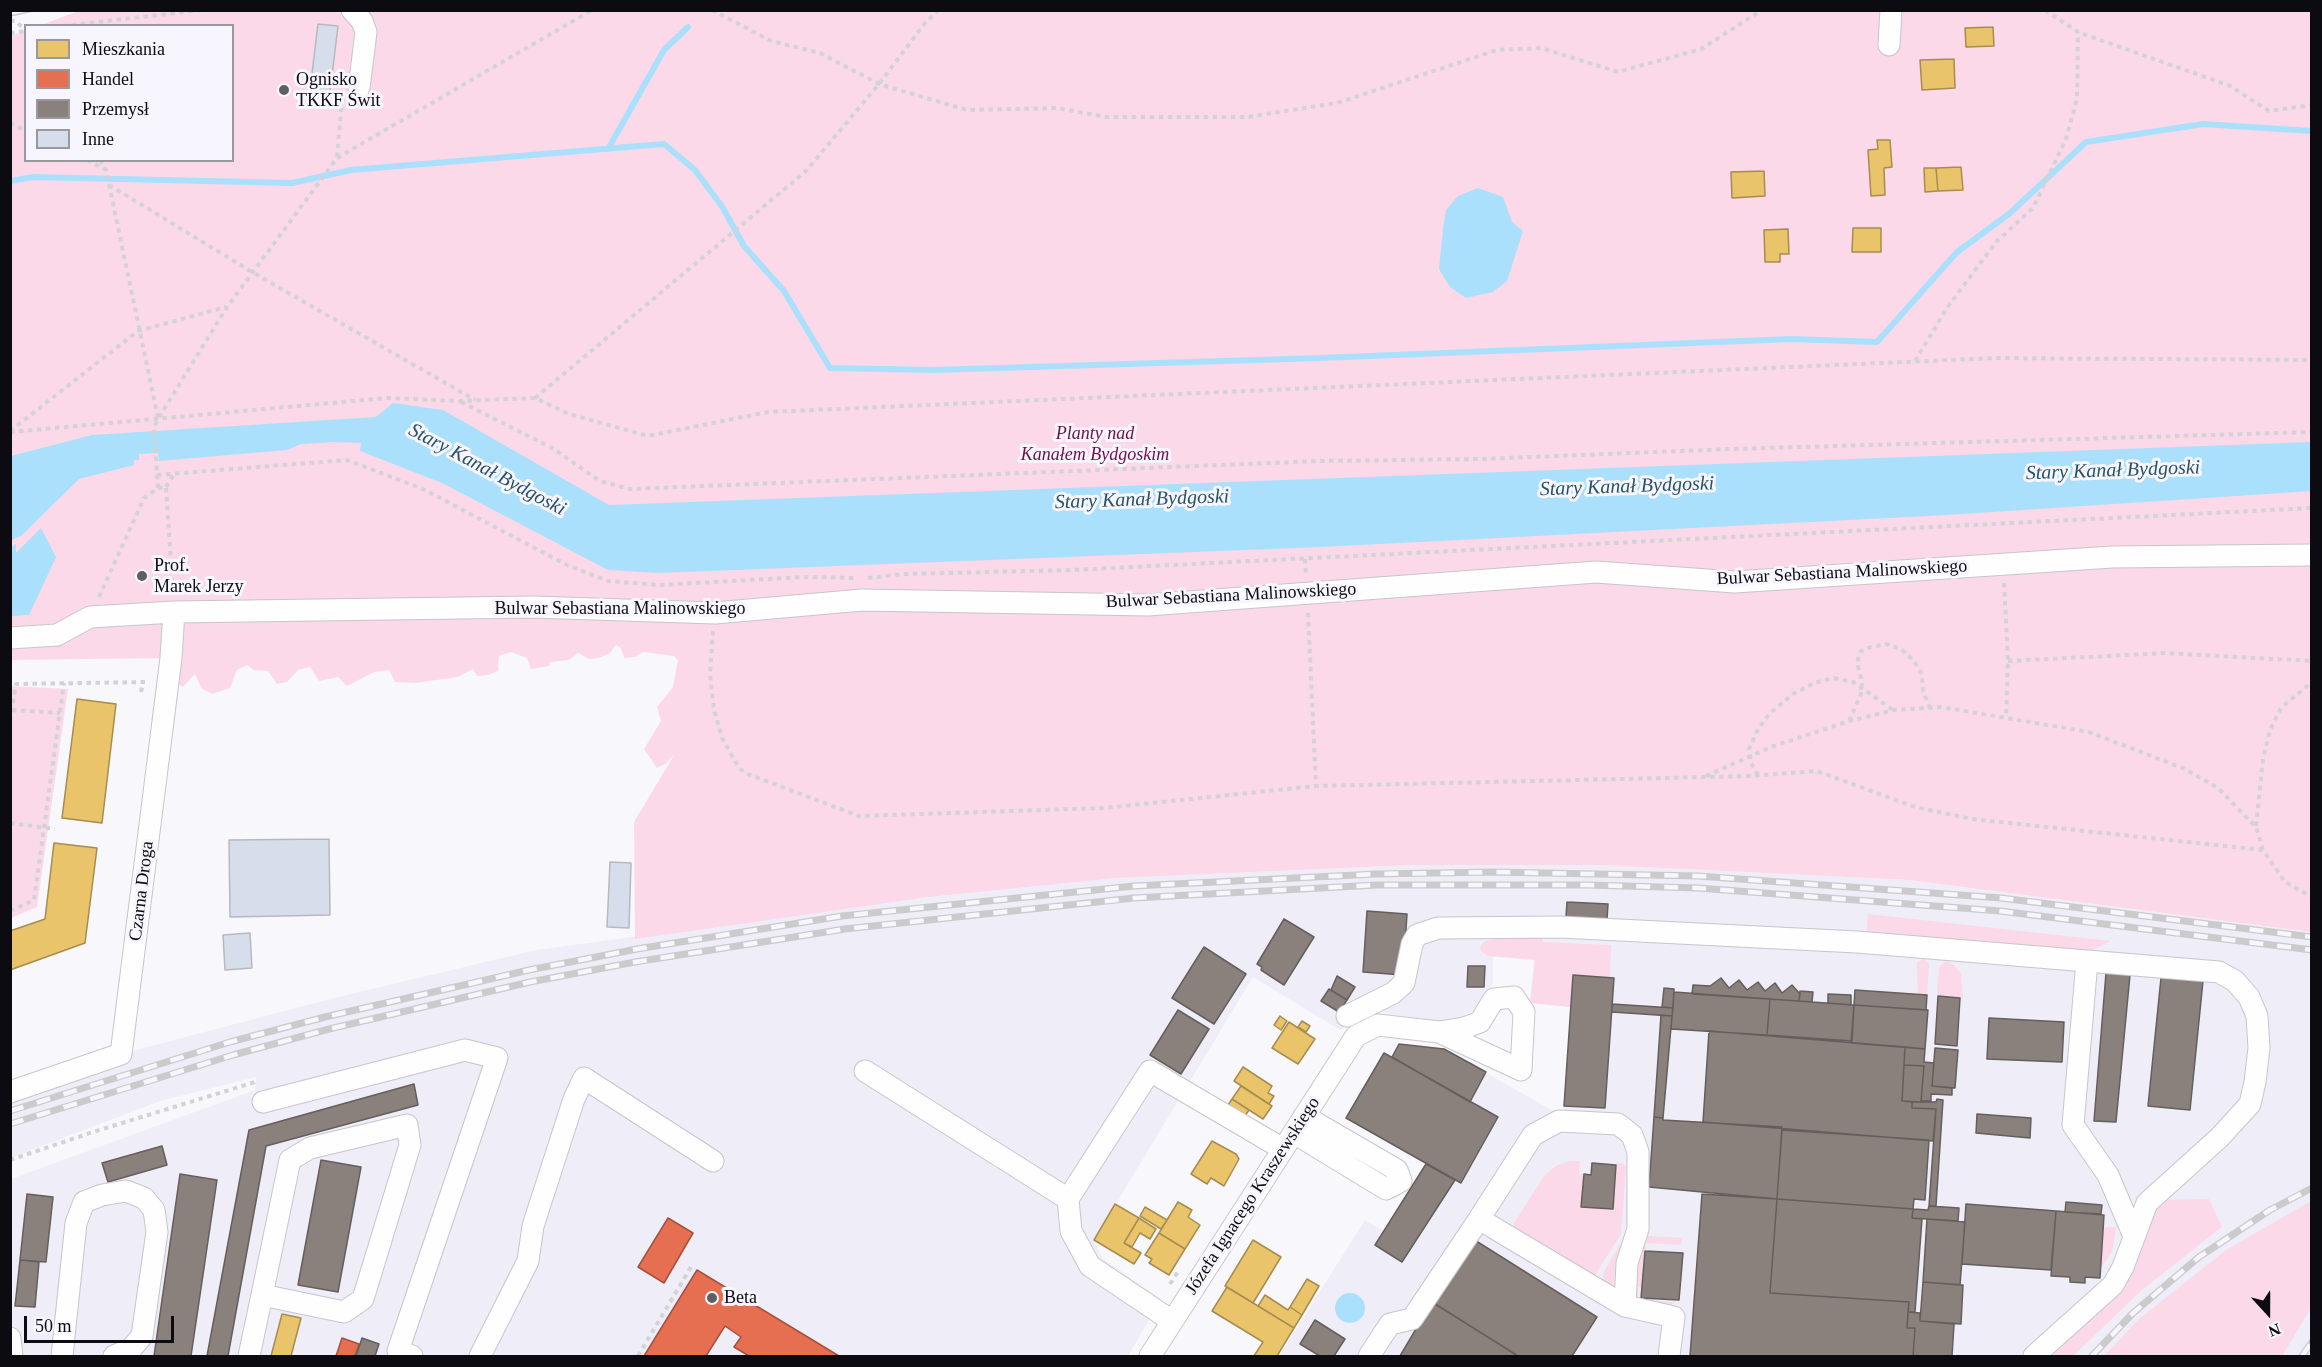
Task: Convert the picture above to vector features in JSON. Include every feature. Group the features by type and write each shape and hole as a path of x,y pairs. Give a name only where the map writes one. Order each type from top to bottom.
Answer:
{"street":[{"path":"352,10 362,21 366,32 359,88"},
{"path":"1889,45 1891,10"},
{"name":"Bulwar Sebastiana Malinowskiego","path":"10,638 57,635 90,617 174,612 533,607 715,613 862,600 1148,605 1596,572 1735,582 2112,557 2312,555"},
{"name":"Czarna Droga","path":"10,1092 121,1054 130,963 171,658 174,612"},
{"path":"1347,1016 1393,993 1404,983 1417,935 1425,930 1438,928 1572,928 1857,942 2219,972 2235,981 2249,997 2257,1016 2259,1048 2250,1104 2220,1137 2147,1203 2133,1234 2123,1267 2113,1285 2034,1356"},
{"path":"2086,961 2073,1125 2108,1175 2133,1234"},
{"name":"Józefa Ignacego Kraszewskiego","path":"1150,1356 1356,1036 1378,1024 1439,1032"},
{"path":"263,1102 465,1050 497,1058 398,1351 412,1356"},
{"path":"865,1071 1068,1199"},
{"path":"1172,1322 1090,1266 1071,1231 1068,1199 1150,1071 1294,1133"},
{"path":"480,1356 528,1261 533,1226 574,1099 584,1078 713,1161"},
{"path":"1369,1356 1390,1324 1412,1319 1533,1136 1559,1121 1617,1124 1632,1135 1638,1152 1638,1229 1627,1263 1625,1306"},
{"path":"249,1356 290,1160 309,1148 407,1125 410,1145 363,1299 344,1312 262,1295"},
{"path":"68,1356 75,1223 84,1202 102,1195 126,1191 144,1197 154,1210 157,1232 142,1336 131,1349 114,1356"},
{"path":"1479,1219 1625,1306 1674,1317 1669,1356"},
{"path":"10,1338 12,1356"}],"path":[{"path":"80,24 202,10"},
{"path":"158,488 154,428 158,419 226,307 337,158 592,10"},
{"path":"712,10 771,41 820,53 879,84 967,110 1058,108 1106,117 1247,117 1337,103 1497,50 1541,48 1618,72 1701,49 1762,10"},
{"path":"535,398 807,171 925,24 939,10"},
{"path":"2045,10 2078,32 2230,86 2269,111 2312,105"},
{"path":"10,21 24,30"},
{"path":"1915,362 1961,289 1996,242 2033,208 2053,168 2066,139 2077,99 2078,32"},
{"path":"10,123 24,130"},
{"path":"90,162 106,171"},
{"path":"101,162 109,184 158,419"},
{"path":"109,184 252,272 476,401"},
{"path":"10,431 138,331 226,307"},
{"path":"10,431 387,398 459,401 535,398 569,414 648,436 768,412 1995,358 2312,360"},
{"path":"459,401 552,448 600,481 630,489 1319,461 1480,459 2312,432"},
{"path":"157,475 347,460 423,489 567,565 608,581 660,585 805,577 861,579 904,574 1072,570 2312,508"},
{"path":"174,474 166,487 174,612"},
{"path":"90,617 144,498 158,488 166,487"},
{"path":"1305,559 1316,786"},
{"path":"2003,564 2008,661 2006,717"},
{"path":"715,582 710,675 714,710 722,738 739,768 745,773 859,816 1104,808 1316,786 1704,777 1817,771 1916,807 1972,819 2263,850"},
{"path":"1849,720 1862,688 1857,662 1861,651 1886,644 1901,649 1914,661 1922,674 1923,691 1930,708"},
{"path":"2008,661 2165,653 2312,661"},
{"path":"1758,775 1749,750 1757,731 1769,714 1793,694 1814,683 1834,678 1853,682 1894,711"},
{"path":"10,721 16,684 168,681"},
{"path":"141,692 143,682"},
{"path":"2312,682 2281,708 2270,730 2263,759 2256,827 2263,850 2285,882 2312,897"},
{"path":"10,911 34,900 64,683"},
{"path":"1704,777 1750,756 1849,720 1894,711 1941,707 2089,732 2185,769 2218,788 2256,827"},
{"path":"12,710 60,713"},
{"path":"10,823 55,829"},
{"path":"10,1160 256,1082"},
{"path":"638,1356 692,1267"}],"shaded area":[{"path":"1413,865 1602,865 1909,880 2311,932 2311,1356 1279,1356 1365,1220 1384,1231 1426,1164 1346,1118 1384,1053 1392,1056 1399,1044 1444,1049 1557,1113 1563,1113 1571,1007 1530,1003 1534,960 1493,956 1493,983 1473,1011 1448,1022 1388,1014 1373,1007 1340,1030 1253,977 1094,1240 1102,1258 1161,1299 1128,1356 11,1356 11,1179 255,1090 256,1077 160,1101 11,1158 11,1092 121,1054 334,998 536,950 929,897 1117,878"}],"green space":[{"name":"Planty nad Kanałem Bydgoskim","path":"81,10 2311,11 2311,932 1909,880 1602,865 1413,865 1117,878 929,897 635,939 634,822 674,755 657,768 644,749 661,721 657,707 673,687 678,660 674,656 643,652 635,657 624,658 621,648 616,645 610,653 599,658 589,659 578,653 569,660 550,662 549,666 531,669 527,658 511,652 499,656 498,671 488,675 477,676 473,669 458,677 415,683 395,682 389,670 374,672 347,686 338,677 319,681 310,667 298,670 287,682 277,684 268,671 254,670 247,665 237,670 230,688 212,694 201,688 195,674 183,687 174,681 170,658 11,660 10,36 24,31 24,162 234,162 234,24 44,24"},
{"path":"11,686 68,689 37,907 11,918"},
{"path":"1868,914 2111,941 2091,951 1866,936"},
{"path":"1519,935 1543,936 1543,942 1611,945 1610,978 1573,975 1571,1007 1530,1003 1535,960 1488,956 1481,951 1480,946 1485,941"},
{"path":"1923,958 1929,964 1927,995 1918,994 1917,963"},
{"path":"1946,961 1953,964 1961,974 1963,998 1937,996 1939,967"},
{"path":"1569,1161 1580,1161 1579,1174 1584,1174 1582,1207 1613,1209 1616,1163 1624,1164 1626,1168 1621,1234 1591,1281 1514,1230 1514,1223 1545,1175 1556,1166"},
{"path":"2209,1199 2222,1227 2143,1289 2073,1356 2046,1356 2112,1296 2145,1221 2163,1200"},
{"path":"2311,1201 2311,1308 2282,1356 2104,1356 2139,1319 2226,1250"},
{"path":"2103,1227 2116,1227 2112,1252 2100,1269"},
{"path":"1648,1236 1682,1238 1681,1245 1646,1243 1642,1287 1638,1287 1638,1300 1675,1302 1670,1306 1638,1305 1631,1287 1642,1240"},
{"path":"1621,1243 1613,1291 1602,1284 1604,1271"}],"water":[{"path":"1478,188 1503,197 1512,222 1523,231 1507,281 1493,292 1466,298 1450,287 1439,269 1443,229 1446,210 1458,196"},
{"name":"Stary Kanał Bydgoski","path":"393,403 443,410 609,505 2311,442 2312,491 1947,515 1322,547 659,573 608,570 442,483 360,451 361,443 334,442 301,444 287,450 159,461 158,453 139,454 139,460 134,460 134,465 79,479 21,536 11,540 11,456 92,435 376,417"},
{"path":"41,528 56,557 29,615 11,616 11,547 16,544 16,553"},
{"path":"1350,1293 1356,1294 1364,1302 1364,1314 1356,1322 1350,1323 1344,1322 1336,1314 1335,1308 1336,1302 1344,1294"}],"building: Mieszkania":[{"path":"1993,27 1994,46 1966,47 1965,28"},
{"path":"1954,59 1955,88 1922,90 1920,60"},
{"path":"1877,140 1890,140 1892,167 1884,168 1885,195 1871,196 1868,150 1878,149"},
{"path":"1961,167 1963,190 1938,191 1936,168"},
{"path":"1924,168 1936,168 1938,191 1925,192"},
{"path":"1764,171 1765,196 1732,198 1731,172"},
{"path":"1853,228 1881,228 1881,252 1852,252"},
{"path":"1788,229 1789,254 1780,254 1780,262 1765,262 1764,230"},
{"path":"77,699 116,704 102,823 62,818"},
{"path":"54,843 97,848 85,943 10,970 10,931 45,919"},
{"path":"1280,1016 1287,1021 1281,1030 1274,1025"},
{"path":"1302,1021 1310,1026 1306,1032 1298,1027"},
{"path":"1289,1022 1315,1039 1298,1064 1272,1048"},
{"path":"1243,1067 1272,1086 1268,1093 1274,1096 1269,1104 1234,1081"},
{"path":"1241,1086 1272,1106 1263,1119 1232,1099"},
{"path":"1232,1099 1249,1110 1245,1116 1228,1105"},
{"path":"1212,1141 1236,1154 1239,1159 1224,1186 1211,1178 1207,1184 1191,1174"},
{"path":"1178,1202 1192,1210 1188,1217 1200,1225 1185,1249 1159,1233"},
{"path":"1115,1204 1139,1218 1124,1243 1141,1253 1134,1264 1094,1240"},
{"path":"1145,1207 1167,1220 1161,1229 1140,1216"},
{"path":"1139,1218 1156,1229 1150,1239 1140,1233 1132,1247 1124,1243"},
{"path":"1159,1233 1185,1249 1169,1275 1149,1263 1152,1259 1145,1255"},
{"path":"1253,1240 1281,1257 1253,1303 1225,1286"},
{"path":"1307,1279 1319,1286 1302,1315 1290,1307"},
{"path":"1227,1287 1294,1328 1277,1356 1254,1356 1263,1342 1212,1311"},
{"path":"1265,1295 1288,1310 1290,1307 1302,1315 1294,1328 1258,1306"},
{"path":"282,1314 301,1318 291,1356 271,1356"}],"building: Handel":[{"path":"668,1218 693,1233 664,1283 638,1267"},
{"name":"Beta","path":"697,1270 839,1356 749,1356 734,1347 741,1337 725,1326 706,1356 644,1356"},
{"path":"342,1338 359,1344 355,1356 336,1356"}],"building: Przemysł":[{"path":"1567,902 1608,904 1607,919 1566,917"},
{"path":"1367,911 1407,914 1403,975 1363,972"},
{"path":"1284,919 1314,937 1284,985 1261,970 1262,967 1257,964"},
{"path":"1204,947 1246,974 1214,1024 1172,998"},
{"path":"1468,966 1485,966 1484,987 1467,987"},
{"path":"2106,973 2130,975 2116,1122 2094,1121"},
{"path":"1573,975 1614,978 1605,1108 1564,1106"},
{"path":"1337,976 1355,987 1347,1000 1331,990"},
{"path":"1721,978 1729,988 1739,980 1747,990 1758,982 1765,991 1775,983 1782,993 1792,985 1800,994 1799,1001 1692,994 1693,985 1710,986"},
{"path":"2161,978 2203,981 2190,1110 2148,1106"},
{"path":"1664,988 1674,989 1673,1008 1662,1007"},
{"path":"1329,989 1347,1000 1339,1012 1321,1001"},
{"path":"1855,990 1927,995 1926,1010 1854,1005"},
{"path":"1800,991 1813,992 1812,1002 1799,1001"},
{"path":"1674,992 1770,999 1767,1035 1671,1029"},
{"path":"1828,994 1851,995 1851,1005 1828,1003"},
{"path":"1938,996 1960,998 1957,1046 1935,1044"},
{"path":"1770,999 1854,1005 1852,1041 1767,1035"},
{"path":"1612,1004 1673,1008 1672,1016 1612,1012"},
{"path":"1854,1005 1928,1010 1925,1049 1851,1043"},
{"path":"1178,1010 1209,1029 1181,1074 1150,1055"},
{"path":"1661,1015 1672,1016 1663,1118 1654,1117"},
{"path":"1989,1018 2064,1022 2062,1062 1987,1059"},
{"path":"1709,1031 1905,1047 1902,1101 1912,1102 1912,1108 1936,1109 1933,1141 1703,1122"},
{"path":"1399,1044 1444,1049 1486,1072 1470,1102 1392,1057"},
{"path":"1905,1047 1925,1049 1924,1062 1934,1063 1932,1086 1952,1088 1952,1095 1931,1094 1931,1101 1921,1101 1924,1066 1904,1065"},
{"path":"1935,1048 1958,1050 1955,1088 1932,1086"},
{"path":"1384,1053 1498,1117 1461,1183 1346,1118"},
{"path":"1904,1065 1924,1066 1921,1102 1902,1101"},
{"path":"414,1084 418,1105 266,1146 228,1356 207,1356 249,1130"},
{"path":"1937,1099 1943,1100 1936,1206 1929,1206 1936,1109 1912,1108 1912,1102 1936,1102"},
{"path":"1977,1114 2031,1118 2030,1138 1976,1133"},
{"path":"1654,1117 1663,1118 1663,1120 1782,1127 1777,1199 1649,1187"},
{"path":"1782,1130 1929,1140 1925,1200 1914,1199 1913,1209 1777,1199"},
{"path":"162,1146 167,1165 108,1182 102,1163"},
{"path":"321,1160 361,1167 338,1292 298,1285"},
{"path":"1592,1163 1616,1165 1613,1209 1581,1207 1584,1174 1591,1175"},
{"path":"1426,1164 1455,1180 1402,1262 1375,1245"},
{"path":"180,1174 217,1180 191,1356 154,1356"},
{"path":"27,1194 53,1197 46,1262 20,1260"},
{"path":"1702,1194 1777,1199 1770,1293 1909,1302 1907,1328 1915,1328 1913,1356 1690,1356"},
{"path":"1777,1199 1913,1209 1912,1218 1922,1219 1915,1312 1908,1312 1909,1302 1770,1293"},
{"path":"2066,1202 2102,1205 2101,1214 2065,1212"},
{"path":"1966,1204 2056,1211 2051,1270 1962,1264"},
{"path":"1929,1206 1959,1208 1958,1221 1912,1218 1913,1209 1928,1210"},
{"path":"2056,1211 2104,1215 2100,1278 2085,1277 2085,1283 2070,1282 2070,1277 2051,1276"},
{"path":"1927,1219 1965,1222 1960,1285 1923,1282"},
{"path":"1473,1239 1597,1317 1572,1356 1518,1356 1432,1302"},
{"path":"1645,1251 1683,1253 1679,1300 1641,1298"},
{"path":"20,1260 39,1262 35,1307 15,1306"},
{"path":"1923,1282 1963,1285 1961,1324 1920,1321"},
{"path":"1432,1302 1518,1356 1400,1356"},
{"path":"1908,1312 1920,1313 1920,1321 1954,1324 1952,1356 1913,1356 1915,1328 1907,1328"},
{"path":"1315,1320 1345,1339 1334,1356 1320,1356 1300,1344"},
{"path":"362,1338 379,1344 375,1356 356,1356"}],"building: Inne":[{"path":"318,24 338,26 330,92 310,90"},
{"path":"329,839 330,915 230,917 229,840"},
{"path":"610,862 631,863 629,928 607,927"},
{"path":"250,933 252,968 225,970 223,935"}],"waterway":[{"path":"608,149 664,50 688,27"},
{"path":"10,181 33,177 292,183 351,170 664,144 695,170 723,208 744,246 784,291 830,368 934,370 1320,358 1792,339 1877,342 1957,252 2009,214 2086,142 2203,124 2312,131"}],"tram line":[{"path":"10,16 38,10"}],"railway":[{"path":"10,1111 230,1042 325,1017 529,970 637,949 842,916 1134,886 1376,874 1493,872 1698,876 2001,898 2312,937"},
{"path":"10,1124 233,1055 329,1029 530,982 635,962 845,929 1134,898 1377,885 1587,885 1698,888 2000,911 2312,950"},
{"path":"2092,1356 2133,1313 2199,1257 2270,1210 2312,1188"},
{"path":"2302,1356 2312,1342"}],"place":[{"name":"Ognisko TKKF Świt","path":"284,90"},
{"name":"Prof. Marek Jerzy","path":"142,576"},
{"name":"Beta","path":"712,1298"}]}
